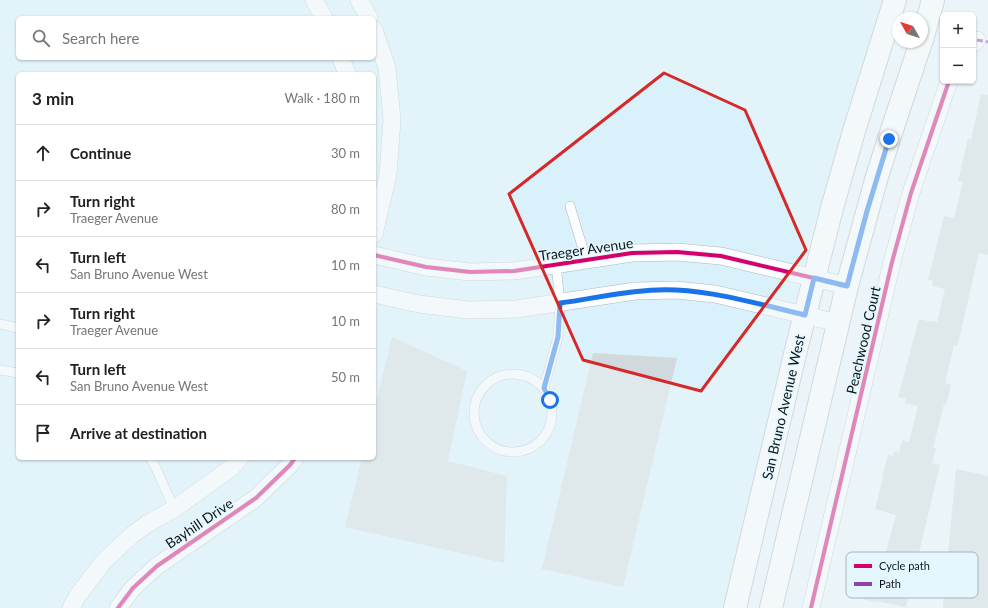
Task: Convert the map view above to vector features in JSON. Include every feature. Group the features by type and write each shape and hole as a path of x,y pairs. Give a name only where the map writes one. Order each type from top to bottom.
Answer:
{"main road":[{"name":"San Bruno Avenue West","path":"735,608 796,350 832,208 854,131 895,0"},
{"path":"928,20 934,0"},
{"path":"771,608 847,286 878,173 920,48"}],"street":[{"path":"314,0 323,16"},
{"path":"360,0 368,16"},
{"path":"376,36 387,68 392,120 388,175 376,226"},
{"path":"343,60 346,72"},
{"name":"Peachwood Court","path":"811,608 892,262 911,193 948,84"},
{"name":"Traeger Avenue","path":"376,255 426,267 470,272 514,271 632,253 677,252 721,256 847,286"},
{"path":"376,294 419,304 468,310 517,309 635,291 676,290 714,294 838,323"},
{"name":"Bayhill Drive","path":"71,608 78,595 104,561 132,534 174,509 231,468 238,460"},
{"name":"Bayhill Drive","path":"118,608 133,588 157,566 256,498 294,460"}],"lane":[{"path":"570,206 586,259"},
{"path":"544,388 534,379 522,374 509,375 496,379 485,385 478,396 474,409 475,422 480,434 489,444 500,450 512,452 525,450 536,445 545,436 551,425 553,412 550,400 544,388 558,337 560,303 556,264"},
{"path":"0,324 16,328"},
{"path":"0,370 16,373"},
{"path":"151,460 174,509"}],"highlighted area":[{"path":"664,73 745,110 806,250 701,391 583,360 509,194"}],"shaded area":[{"path":"0,0 883,0 809,241 724,608 0,608"}],"building":[{"path":"981,94 988,95 988,255 979,253 961,331 957,346 954,345 945,383 951,385 946,405 944,404 933,448 936,449 932,463 940,465 919,552 886,552 896,515 875,509 888,455 893,456 895,451 899,452 902,440 909,442 918,406 905,403 906,399 898,397 919,319 937,322 945,289 932,286 933,281 928,280 944,216 954,218 963,182 958,181 968,139 971,140"},
{"path":"392,337 467,371 448,461 507,476 504,563 345,527 362,460 376,460 376,402"},
{"path":"593,353 677,358 623,587 542,569"},
{"path":"956,469 988,476 988,608 943,608 944,598 978,598 978,552 948,552"},
{"path":"859,598 908,598 906,607"}],"marked path":[{"path":"977,40 988,42"}],"cycle path":[{"path":"811,608 892,262 911,193 948,84"},
{"path":"376,255 426,267 470,272 514,271 632,253 677,252 721,256 847,286"},
{"path":"118,608 133,588 157,566 256,498 294,460"}],"route":[{"path":"550,400 544,388 558,337 560,303 635,291 676,290 714,294 805,315 814,278 847,286 867,211 889,139"}]}
